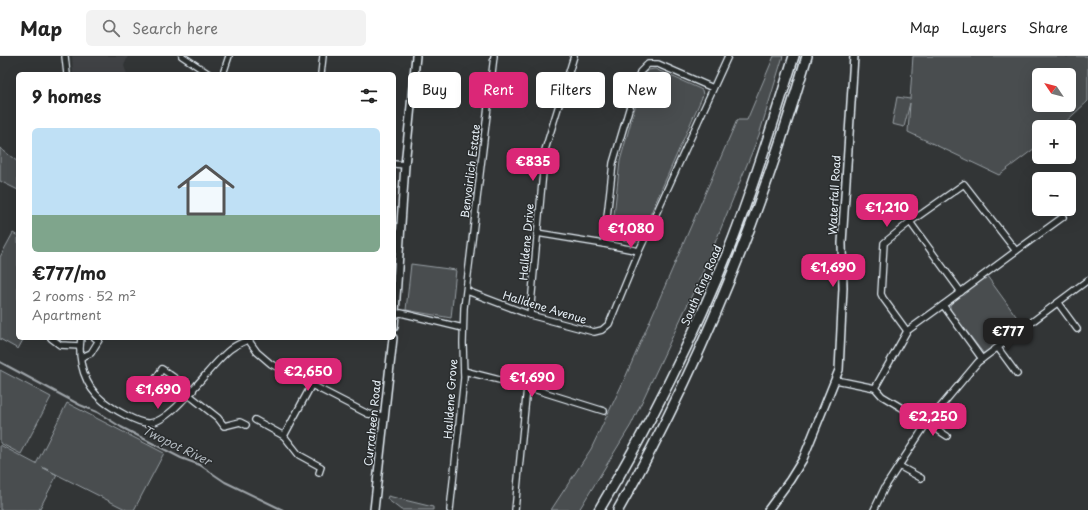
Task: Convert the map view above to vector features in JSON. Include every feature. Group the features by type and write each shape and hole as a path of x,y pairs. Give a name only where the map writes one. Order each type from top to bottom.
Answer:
{"highway":[{"name":"South Ring Road","path":"599,510 657,408 710,295 752,188 794,56"},
{"path":"618,510 667,420 722,301 770,173 807,56"}],"street":[{"path":"65,56 66,72"},
{"path":"182,56 206,72"},
{"path":"224,72 229,56"},
{"path":"321,72 323,56"},
{"path":"416,56 405,165 396,281 396,314 463,328"},
{"name":"Benvoirlich Estate","path":"469,265 494,56"},
{"name":"Halldene Drive","path":"530,315 545,150 574,56"},
{"name":"Halldene Avenue","path":"467,292 530,315 594,332 602,330 609,324 639,251 728,56"},
{"name":"Waterfall Road","path":"768,510 803,459 836,380 840,359 842,244 854,56"},
{"path":"604,244 614,163 640,72 648,64 658,64 713,88"},
{"path":"396,164 405,165"},
{"path":"907,331 882,298 881,294 884,243 910,222 964,184 1016,251"},
{"path":"875,388 907,331 1063,217"},
{"path":"910,222 961,292"},
{"path":"537,233 639,251"},
{"name":"Halldene Grove","path":"450,510 464,371 463,328 469,265"},
{"path":"874,510 899,466 927,423 982,359 1088,280"},
{"path":"1058,303 1077,329"},
{"path":"943,305 982,359"},
{"path":"54,340 60,344 80,346"},
{"path":"81,340 83,373 87,383 96,395 106,403 140,422 150,423 160,420 191,393 226,353 246,340"},
{"path":"82,357 91,353 98,340"},
{"path":"249,340 257,352 271,364 368,414 384,416"},
{"name":"Curraheen Road","path":"374,510 393,340"},
{"path":"998,348 1017,374"},
{"path":"155,380 162,369 191,393 218,418 224,426 240,422 246,424"},
{"path":"464,371 527,387 604,411"},
{"path":"836,380 875,388 882,396 947,436"},
{"path":"284,436 312,384"},
{"path":"515,510 527,387"},
{"path":"255,420 284,436 299,456 321,467 319,473"},
{"path":"899,466 920,478"}],"shaded area":[{"path":"72,56 128,56 124,66 126,72 73,72"},
{"path":"774,56 783,56 759,135 706,265 631,425 579,510 551,510 591,449 625,378 737,120 747,120"},
{"path":"913,56 1088,56 1088,101 1068,120 1032,120 1032,150 999,175 908,132 910,103 904,127 892,124 897,97 910,99"},
{"path":"655,69 662,72 646,72 648,70"},
{"path":"671,76 702,90 703,95 639,240 634,243 615,238 612,234 620,161 635,108 671,108"},
{"path":"0,148 16,160 16,189 0,181"},
{"path":"13,233 16,235 16,340 23,340 18,349 0,339 0,257"},
{"path":"411,264 456,270 451,318 406,310"},
{"path":"987,276 1021,323 1015,327 1017,329 984,354 950,310 950,303"},
{"path":"0,370 51,397 21,454 0,443"},
{"path":"67,403 164,453 134,510 127,510 42,467 57,475 39,510 0,510 0,445 36,464"},
{"path":"388,496 433,507 433,510 401,510 387,499"}],"waterway":[{"name":"Twopot River","path":"0,362 80,405 97,412 121,427 181,458 200,465 225,482 283,510"}]}
